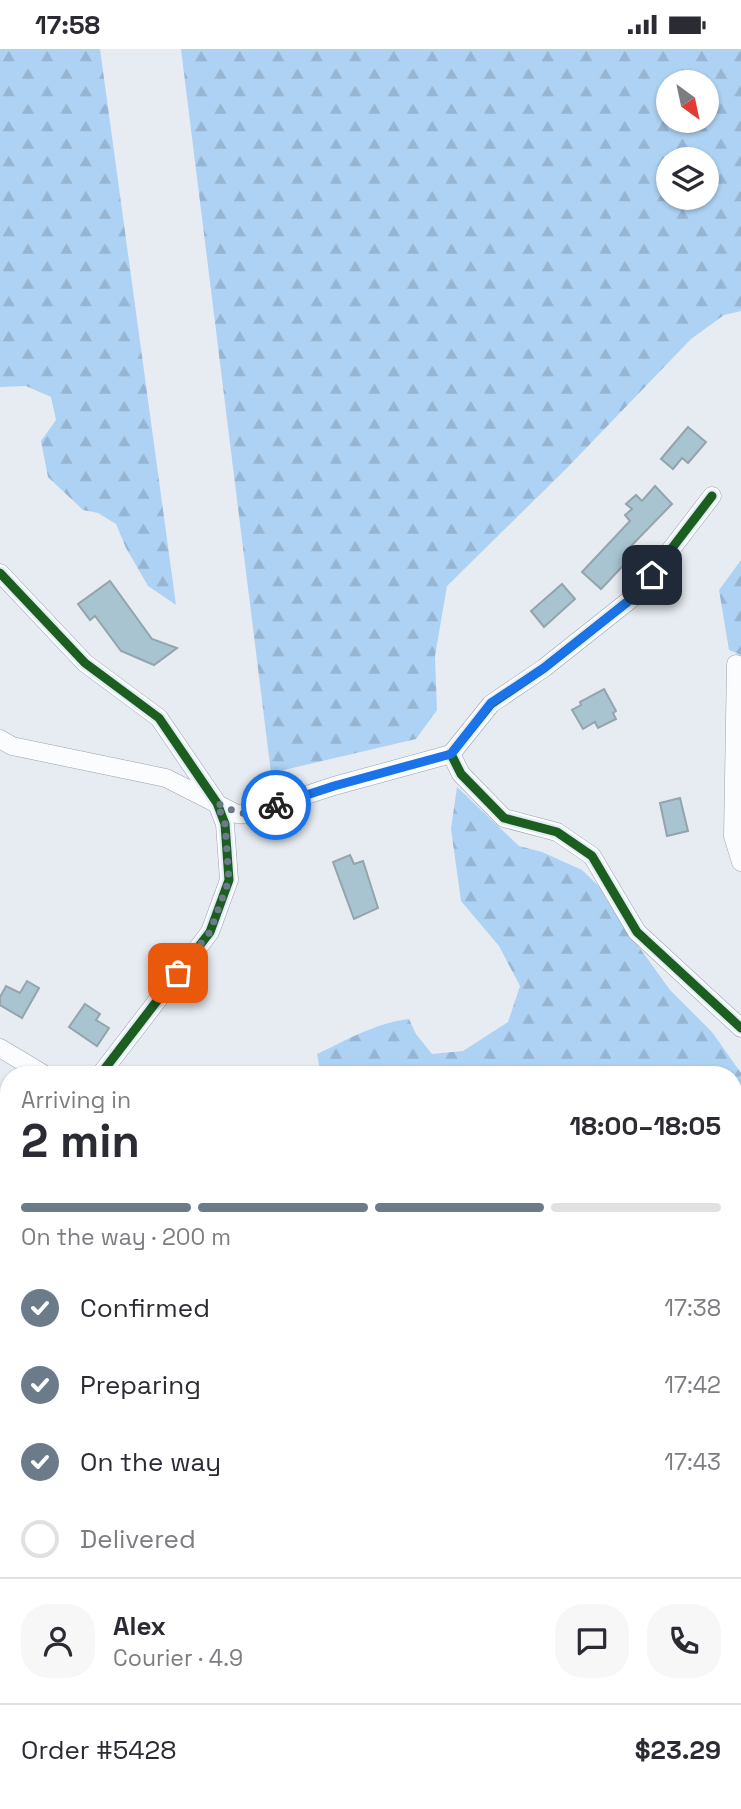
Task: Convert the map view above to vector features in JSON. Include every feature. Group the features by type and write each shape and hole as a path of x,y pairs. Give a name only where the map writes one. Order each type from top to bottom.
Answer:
{"street":[{"path":"0,739 12,746 166,778 237,814 249,814 334,786 451,754 491,703 544,668 636,595 712,496"},
{"path":"0,573 85,663 159,718 217,803 225,824 229,880 210,932 107,1066"},
{"path":"736,664 733,836 741,862"},
{"path":"451,754 461,774 504,818 557,832 592,856 637,932 741,1028"},
{"path":"0,1048 30,1066"}],"green space":[{"path":"0,49 100,49 176,605 148,586 126,548 116,524 98,513 83,510 48,477 41,441 56,420 51,397 26,386 0,387"},
{"path":"181,49 741,49 741,311 724,315 691,339 566,469 447,586 435,656 437,710 416,739 271,773"},
{"path":"741,560 741,655 729,650 719,590"},
{"path":"457,787 519,846 542,852 582,870 611,898 634,940 670,990 712,1032 736,1066 319,1066 317,1054 384,1024 409,1019 416,1034 432,1054 463,1051 508,1022 520,986 499,946 461,901 451,829"}],"building":[{"path":"688,427 706,442 688,463 682,458 673,469 661,459"},
{"path":"655,486 672,504 630,547 636,552 601,589 582,572 630,521 625,515 632,509 626,504 636,495 642,501"},
{"path":"110,581 152,639 177,648 154,665 121,651 95,616 90,620 78,604"},
{"path":"562,584 575,599 544,627 531,611"},
{"path":"604,689 616,711 613,713 616,719 598,728 595,722 583,729 572,710 581,705 580,702"},
{"path":"680,798 688,831 667,836 660,803"},
{"path":"350,855 354,864 363,861 378,908 354,919 333,862"},
{"path":"27,981 39,988 22,1018 0,1005 0,997 6,986 20,993"},
{"path":"85,1004 100,1014 96,1020 109,1028 97,1046 69,1027"}],"cycle path":[{"path":"712,496 636,595 544,668 491,704 451,754 461,774 504,818 557,832 592,856 637,932 741,1028"},
{"path":"0,573 85,663 159,718 217,803 225,824 229,880 210,932 107,1066"}],"way so far":[{"path":"178,973 210,932 229,880 225,824 217,803 237,814 249,814 276,805"}],"route":[{"path":"276,805 451,754 491,703 544,668 636,595 652,575"}]}
